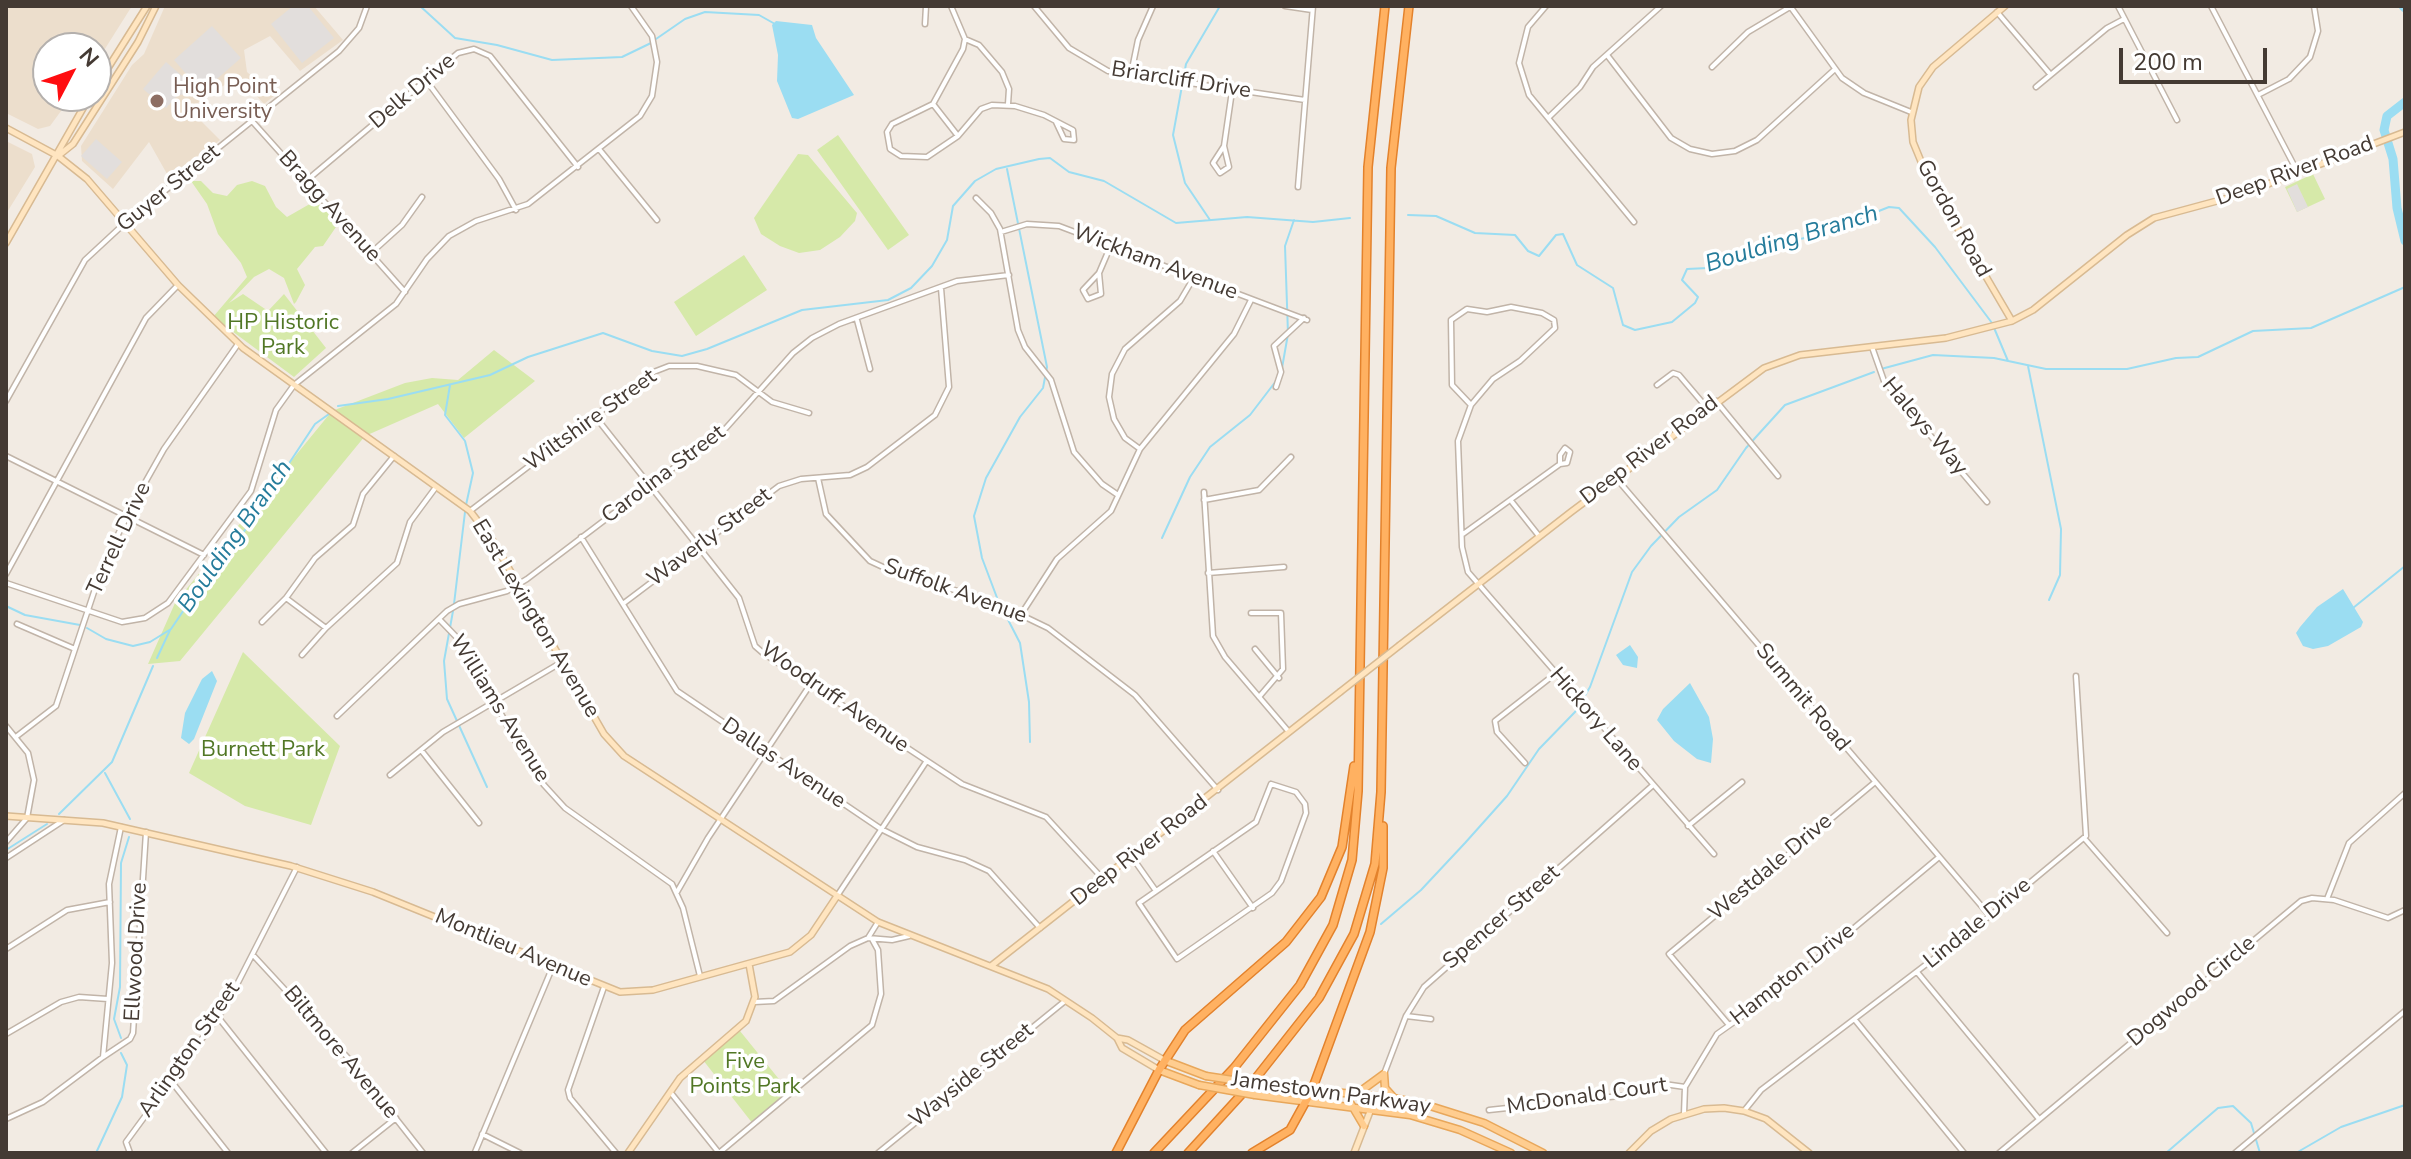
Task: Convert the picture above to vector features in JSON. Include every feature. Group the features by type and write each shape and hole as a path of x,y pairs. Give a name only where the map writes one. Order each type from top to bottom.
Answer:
{"highway":[{"path":"1154,1153 1269,1027 1300,985 1326,940 1344,893 1352,860 1359,724 1368,167 1385,6"},
{"path":"1252,1153 1290,1130 1312,1090 1376,910 1384,853 1381,792 1391,168 1409,6"},
{"path":"1116,1153 1164,1060 1191,1024 1296,932 1328,885 1346,834 1359,724"},
{"path":"1188,1153 1287,1042 1338,967 1354,934 1371,882 1381,792"}],"main road":[{"name":"Jamestown Parkway","path":"1164,1060 1206,1076 1394,1098 1465,1117 1543,1153"},
{"name":"Jamestown Parkway","path":"1159,1070 1199,1085 1263,1096 1372,1107 1443,1124 1511,1153"},
{"path":"1358,1094 1384,1074"},
{"path":"1384,1074 1385,1088 1394,1098"},
{"path":"1351,1104 1364,1126"}],"street":[{"path":"112,62 147,6"},
{"path":"58,156 80,133 156,6"},
{"name":"Guyer Street","path":"6,401 78,268 126,222 339,51 359,28 367,6"},
{"path":"6,583 122,622 151,616 168,603 251,491 276,410 294,385 405,293 427,259 449,236 476,221 516,210 578,167 640,116 656,85 654,44 631,6"},
{"path":"925,24 926,6"},
{"path":"951,6 965,39 979,45 1002,72 1009,89 1008,104"},
{"name":"Briarcliff Drive","path":"1034,6 1059,38 1085,60 1108,71 1305,100"},
{"path":"1131,74 1138,40 1153,6"},
{"path":"1285,6 1312,8 1298,187"},
{"path":"1546,6 1528,27 1519,63 1529,95 1634,222"},
{"path":"1548,118 1607,55 1661,6"},
{"path":"1712,67 1748,32 1790,6 1834,70 1864,93 1911,112 1919,87 1933,67 2005,6"},
{"path":"2118,6 2177,120"},
{"path":"2211,6 2297,171"},
{"path":"2257,95 2289,79 2310,57 2318,31 2314,6"},
{"path":"1997,12 2050,74"},
{"path":"2036,87 2107,28 2124,19"},
{"path":"965,39 933,104 892,124 887,132 890,149 901,156 927,157 958,136 981,109 1008,104 1056,122 1073,130 1074,140 1064,139 1056,122"},
{"name":"Delk Drive","path":"306,181 462,51 474,49 485,52 578,167"},
{"path":"1607,55 1671,138 1690,149 1712,154 1735,151 1757,140 1834,70"},
{"path":"426,80 499,179 516,210"},
{"path":"1224,146 1213,163 1220,173 1229,167 1224,146 1232,91"},
{"path":"933,104 958,136"},
{"path":"6,243 58,156 64,138 80,112"},
{"name":"Gordon Road","path":"1911,112 1913,142 1923,168 2012,321"},
{"name":"Bragg Avenue","path":"252,121 405,293"},
{"name":"East Lexington Avenue","path":"6,128 58,156 90,182 178,285 238,344 470,511 519,584 614,747 878,922 990,967"},
{"name":"Deep River Road","path":"990,967 1539,536 1756,372 1781,360 1990,329 2012,321 2033,310 2127,235 2154,218 2239,195 2403,133"},
{"path":"599,149 657,220"},
{"path":"371,253 402,225 422,197"},
{"path":"976,198 991,213 1001,232 1018,330 1025,347 1051,380 1059,397 1062,421 1074,452 1102,484 1118,495"},
{"name":"Wickham Avenue","path":"1001,232 1042,223 1111,245 1193,279 1306,319 1274,346 1281,372 1276,387"},
{"path":"1099,273 1101,294 1088,299 1083,290 1099,273 1111,245"},
{"name":"Carolina Street","path":"337,716 439,619 459,604 494,596 519,584 726,428 793,353 812,338 957,281 1009,275"},
{"path":"1140,449 1125,438 1114,419 1109,397 1114,368 1132,342 1180,301 1193,279"},
{"path":"6,574 146,318 178,285"},
{"name":"Waverly Street","path":"624,603 779,486 850,475 867,467 943,406 949,387 941,288"},
{"path":"1022,613 1046,572 1102,521 1140,449 1234,334 1251,300"},
{"path":"1471,405 1452,385 1450,326 1456,314 1467,309 1487,312 1528,308 1554,320 1552,332 1493,379 1471,405 1458,441 1466,566 1477,585"},
{"path":"857,320 870,369"},
{"name":"Terrell Drive","path":"17,736 56,706 103,565 127,516 164,449 238,344"},
{"name":"Haleys Way","path":"1872,347 1884,381 1987,502"},
{"name":"Wiltshire Street","path":"470,511 651,373 669,366 697,366 736,375 772,402 809,413"},
{"path":"1657,385 1673,373 1679,375 1707,408"},
{"path":"1716,401 1778,476"},
{"name":"Woodruff Avenue","path":"594,415 739,598 755,646 962,784 1046,817 1103,879"},
{"path":"262,622 286,598 315,558 353,525 363,494 395,455"},
{"path":"6,456 204,555"},
{"path":"1204,500 1259,490 1291,457"},
{"path":"1463,534 1512,502 1560,464"},
{"name":"Suffolk Avenue","path":"818,478 826,514 870,561 898,574 940,584 1022,613 1079,649 1135,695 1218,790"},
{"name":"Summit Road","path":"1616,478 1990,916"},
{"path":"302,655 326,628 397,563 410,522 437,485"},
{"path":"1204,492 1215,641 1289,732"},
{"path":"1512,502 1539,536"},
{"name":"Dallas Avenue","path":"581,537 672,686 881,829 917,847 965,860 989,871 1040,928"},
{"path":"1208,573 1284,567"},
{"name":"Hickory Lane","path":"1477,585 1714,854"},
{"path":"286,598 326,628"},
{"path":"1251,613 1281,613 1283,669 1279,678 1259,697"},
{"name":"Williams Avenue","path":"439,619 466,647 519,748 553,795 581,819 660,872 677,892"},
{"path":"17,624 75,649"},
{"path":"1255,649 1279,678"},
{"path":"390,775 494,701 562,662"},
{"path":"1525,763 1497,732 1495,721 1555,674"},
{"path":"2076,676 2084,838 2167,933"},
{"path":"700,977 677,892 720,820 810,685"},
{"path":"6,726 28,753 33,773 27,818 6,842"},
{"path":"421,750 479,823"},
{"name":"Montlieu Avenue","path":"6,816 121,827 297,867 373,892 604,987 633,993 784,955 801,945 926,761"},
{"path":"1688,826 1742,782"},
{"name":"Westdale Drive","path":"1729,1025 1669,954 1874,783"},
{"path":"1271,784 1284,785 1302,798 1306,813 1285,871 1272,893 1177,959 1139,903 1156,891 1256,822 1264,793 1271,784"},
{"name":"Spencer Street","path":"1384,1074 1406,1016 1430,982 1652,786"},
{"path":"2405,793 2349,843 2327,899 2388,918 2405,910"},
{"path":"6,858 66,820"},
{"name":"Ellwood Drive","path":"103,1057 112,963 112,855 121,827"},
{"name":"Ellwood Drive","path":"6,1119 43,1102 130,1039 133,1033 146,832"},
{"name":"Lindale Drive","path":"1744,1111 1761,1090 1990,916 2084,838"},
{"path":"1213,851 1253,908"},
{"path":"1132,857 1156,891"},
{"name":"Hampton Drive","path":"1684,1114 1685,1087 1709,1042 1782,988 1938,858"},
{"name":"Arlington Street","path":"130,1153 126,1142 218,1017 297,867"},
{"name":"Dogwood Circle","path":"1999,1153 2301,901 2327,899"},
{"path":"6,949 67,910 110,902"},
{"path":"870,939 878,922"},
{"path":"754,1002 774,1001 836,953 870,939 909,936"},
{"path":"669,1091 719,1153 872,1025 880,1001 878,950 870,939"},
{"path":"878,950 886,940"},
{"name":"Biltmore Avenue","path":"253,955 349,1059 423,1153"},
{"path":"628,1153 653,1122 669,1091 686,1072 741,1026 754,1002 749,964"},
{"path":"475,1152 553,966"},
{"name":"Jamestown Parkway","path":"990,967 1066,1000 1117,1038 1128,1040 1164,1060"},
{"path":"1917,972 2039,1119"},
{"path":"604,987 568,1090 570,1098 616,1153"},
{"path":"6,1034 61,1002 79,997 108,999"},
{"name":"Wayside Street","path":"878,1153 1066,1000"},
{"path":"2235,1153 2405,1011"},
{"path":"1406,1016 1431,1019"},
{"path":"218,1017 326,1153"},
{"path":"1855,1020 1964,1153"},
{"name":"Jamestown Parkway","path":"1117,1038 1122,1048 1159,1070"},
{"path":"171,1081 228,1153"},
{"name":"McDonald Court","path":"1489,1110 1628,1095 1667,1082 1685,1087"},
{"path":"1354,1153 1376,1096"},
{"path":"1629,1153 1651,1131 1684,1114 1710,1108 1744,1111 1771,1122 1809,1153"},
{"path":"352,1153 396,1118"},
{"path":"482,1134 520,1153"}],"shaded area":[{"path":"12,6 132,6 112,38 112,32 32,32 32,112 60,112 50,126 38,129 6,113 6,10"},
{"name":"High Point University","path":"165,6 314,6 343,40 300,71 270,36 244,50 247,72 274,96 264,104 245,83 232,80 189,109 220,140 171,181 149,142 113,189 82,161 81,146 102,112 112,112 112,97 132,65 144,54"},
{"path":"293,6 308,6 334,38 302,63 271,24"},
{"path":"212,26 241,58 202,92 174,60"},
{"path":"166,62 188,81 185,85 192,94 178,95 166,108 143,89"},
{"path":"96,139 122,162 107,179 81,156"},
{"path":"6,141 32,154 35,167 6,214"},
{"path":"2297,184 2308,207 2297,212 2287,189"}],"green space":[{"path":"838,135 909,235 888,250 817,150"},
{"path":"798,154 808,155 857,213 855,221 840,237 820,250 799,253 761,234 754,218"},
{"path":"2313,174 2325,199 2297,212 2285,187"},
{"name":"HP Historic Park","path":"191,181 201,181 213,193 227,196 237,185 252,181 265,186 276,207 287,217 315,201 335,217 336,227 323,246 315,247 297,269 305,285 294,304 284,278 269,269 254,277 229,303 243,294 268,311 284,294 326,348 294,377 213,317 247,277 241,263 218,234 207,204"},
{"path":"744,255 767,290 696,336 674,302"},
{"path":"494,350 535,381 464,438 438,404 365,436 180,661 148,664 175,603 332,411 405,383 432,378 458,380"},
{"name":"Burnett Park","path":"243,652 340,746 311,825 245,806 189,773"},
{"name":"Five Points Park","path":"740,1031 791,1094 753,1124 703,1060"}],"water":[{"path":"776,21 812,25 816,38 854,95 798,119 792,118 777,81 778,55 772,25"},
{"path":"2343,589 2363,622 2361,627 2328,646 2313,649 2303,646 2296,633 2300,627 2317,607"},
{"path":"1630,645 1638,657 1637,668 1623,665 1616,655"},
{"path":"212,671 217,681 194,739 189,744 181,738 185,713 202,679"},
{"path":"1690,683 1709,717 1713,739 1711,763 1697,759 1674,741 1657,720 1663,709"}],"waterway":[{"path":"420,6 455,38 497,45 552,60 622,57 651,43"},
{"path":"1210,220 1185,183 1173,135 1186,64 1220,6"},
{"path":"656,39 685,19 705,12 759,15 775,24"},
{"path":"2405,102 2387,116 2384,130 2393,159 2397,208 2405,241"},
{"name":"Boulding Branch","path":"338,406 388,399 490,375 528,357 603,333 652,351 682,356 707,349 802,310 888,300 911,288 932,266 947,240 953,206 975,181 996,169 1039,159 1050,158 1069,172 1104,181 1176,223 1247,217 1313,222 1350,218"},
{"path":"999,603 982,558 974,516 986,478 1020,417 1043,388 1047,367 1007,169"},
{"name":"Boulding Branch","path":"1408,215 1436,216 1475,233 1515,235 1528,251 1539,256 1556,235 1563,234 1577,265 1613,288 1623,325 1635,330 1672,322 1695,303 1698,297 1682,280 1687,269 1708,268 1738,253 1818,235 1889,207 1899,208 1935,247 1992,323 2008,361"},
{"path":"1282,368 1288,334 1285,246 1294,220"},
{"name":"Boulding Branch","path":"1881,369 1933,355 1994,358 2046,369 2127,369 2176,358 2198,357 2253,331 2311,328 2405,287"},
{"path":"2028,366 2061,529 2060,575 2049,600"},
{"path":"1381,924 1421,890 1465,843 1507,796 1539,749 1575,712 1590,687 1632,572 1651,546 1679,517 1717,490 1746,448 1785,405 1874,372"},
{"path":"1162,538 1190,477 1210,447 1250,415 1276,381"},
{"path":"450,385 445,415 465,441 473,473 466,505"},
{"name":"Boulding Branch","path":"87,628 106,639 133,646 150,642 171,629 215,564 243,533 315,424 329,414"},
{"path":"454,604 465,512"},
{"path":"2353,608 2405,566"},
{"name":"Boulding Branch","path":"6,606 25,615 80,625"},
{"path":"1002,608 1020,643 1029,702 1030,742"},
{"path":"453,611 444,661 447,699 487,787"},
{"path":"157,658 170,630"},
{"path":"59,814 112,762 153,666"},
{"path":"105,773 130,819"},
{"path":"6,850 47,824"},
{"path":"121,1038 114,1019 120,987 121,863 129,837"},
{"path":"96,1153 122,1097 127,1065 121,1053"},
{"path":"2296,1153 2341,1127 2405,1105"},
{"path":"2166,1153 2218,1108 2233,1106 2251,1123 2260,1153"}],"place":[{"name":"High Point University","path":"157,101"}]}
